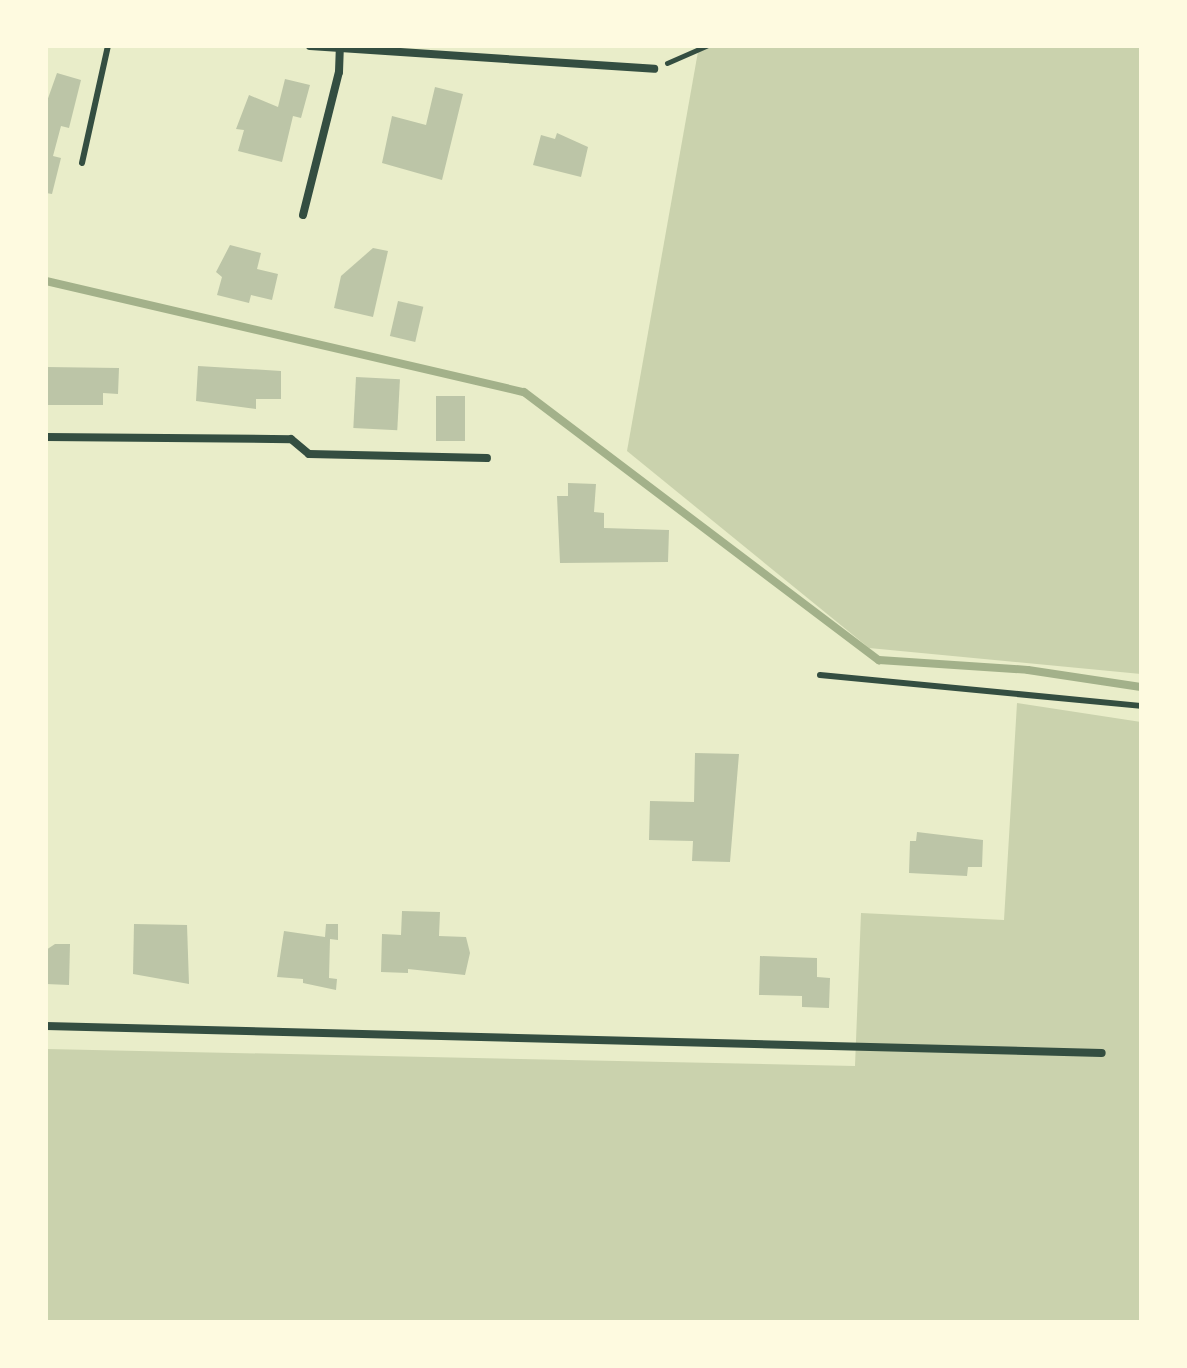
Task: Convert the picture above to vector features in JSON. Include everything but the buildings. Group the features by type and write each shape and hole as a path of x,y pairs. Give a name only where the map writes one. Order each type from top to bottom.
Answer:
{"street":[{"path":"310,46 654,69"},
{"path":"303,215 339,72 340,48"},
{"path":"46,437 291,439 309,454 487,458"},
{"path":"46,1026 1102,1053"}],"lane":[{"path":"82,163 108,46"},
{"path":"820,675 1141,706"}],"path":[{"path":"654,69 706,46"}],"green space":[{"path":"699,46 1141,46 1141,674 869,648 627,451"},
{"path":"1017,703 1141,722 1141,1322 46,1322 46,1049 855,1066 861,913 1004,920"}],"waterway":[{"path":"46,281 524,392 879,660 1028,670 1141,687"}]}
